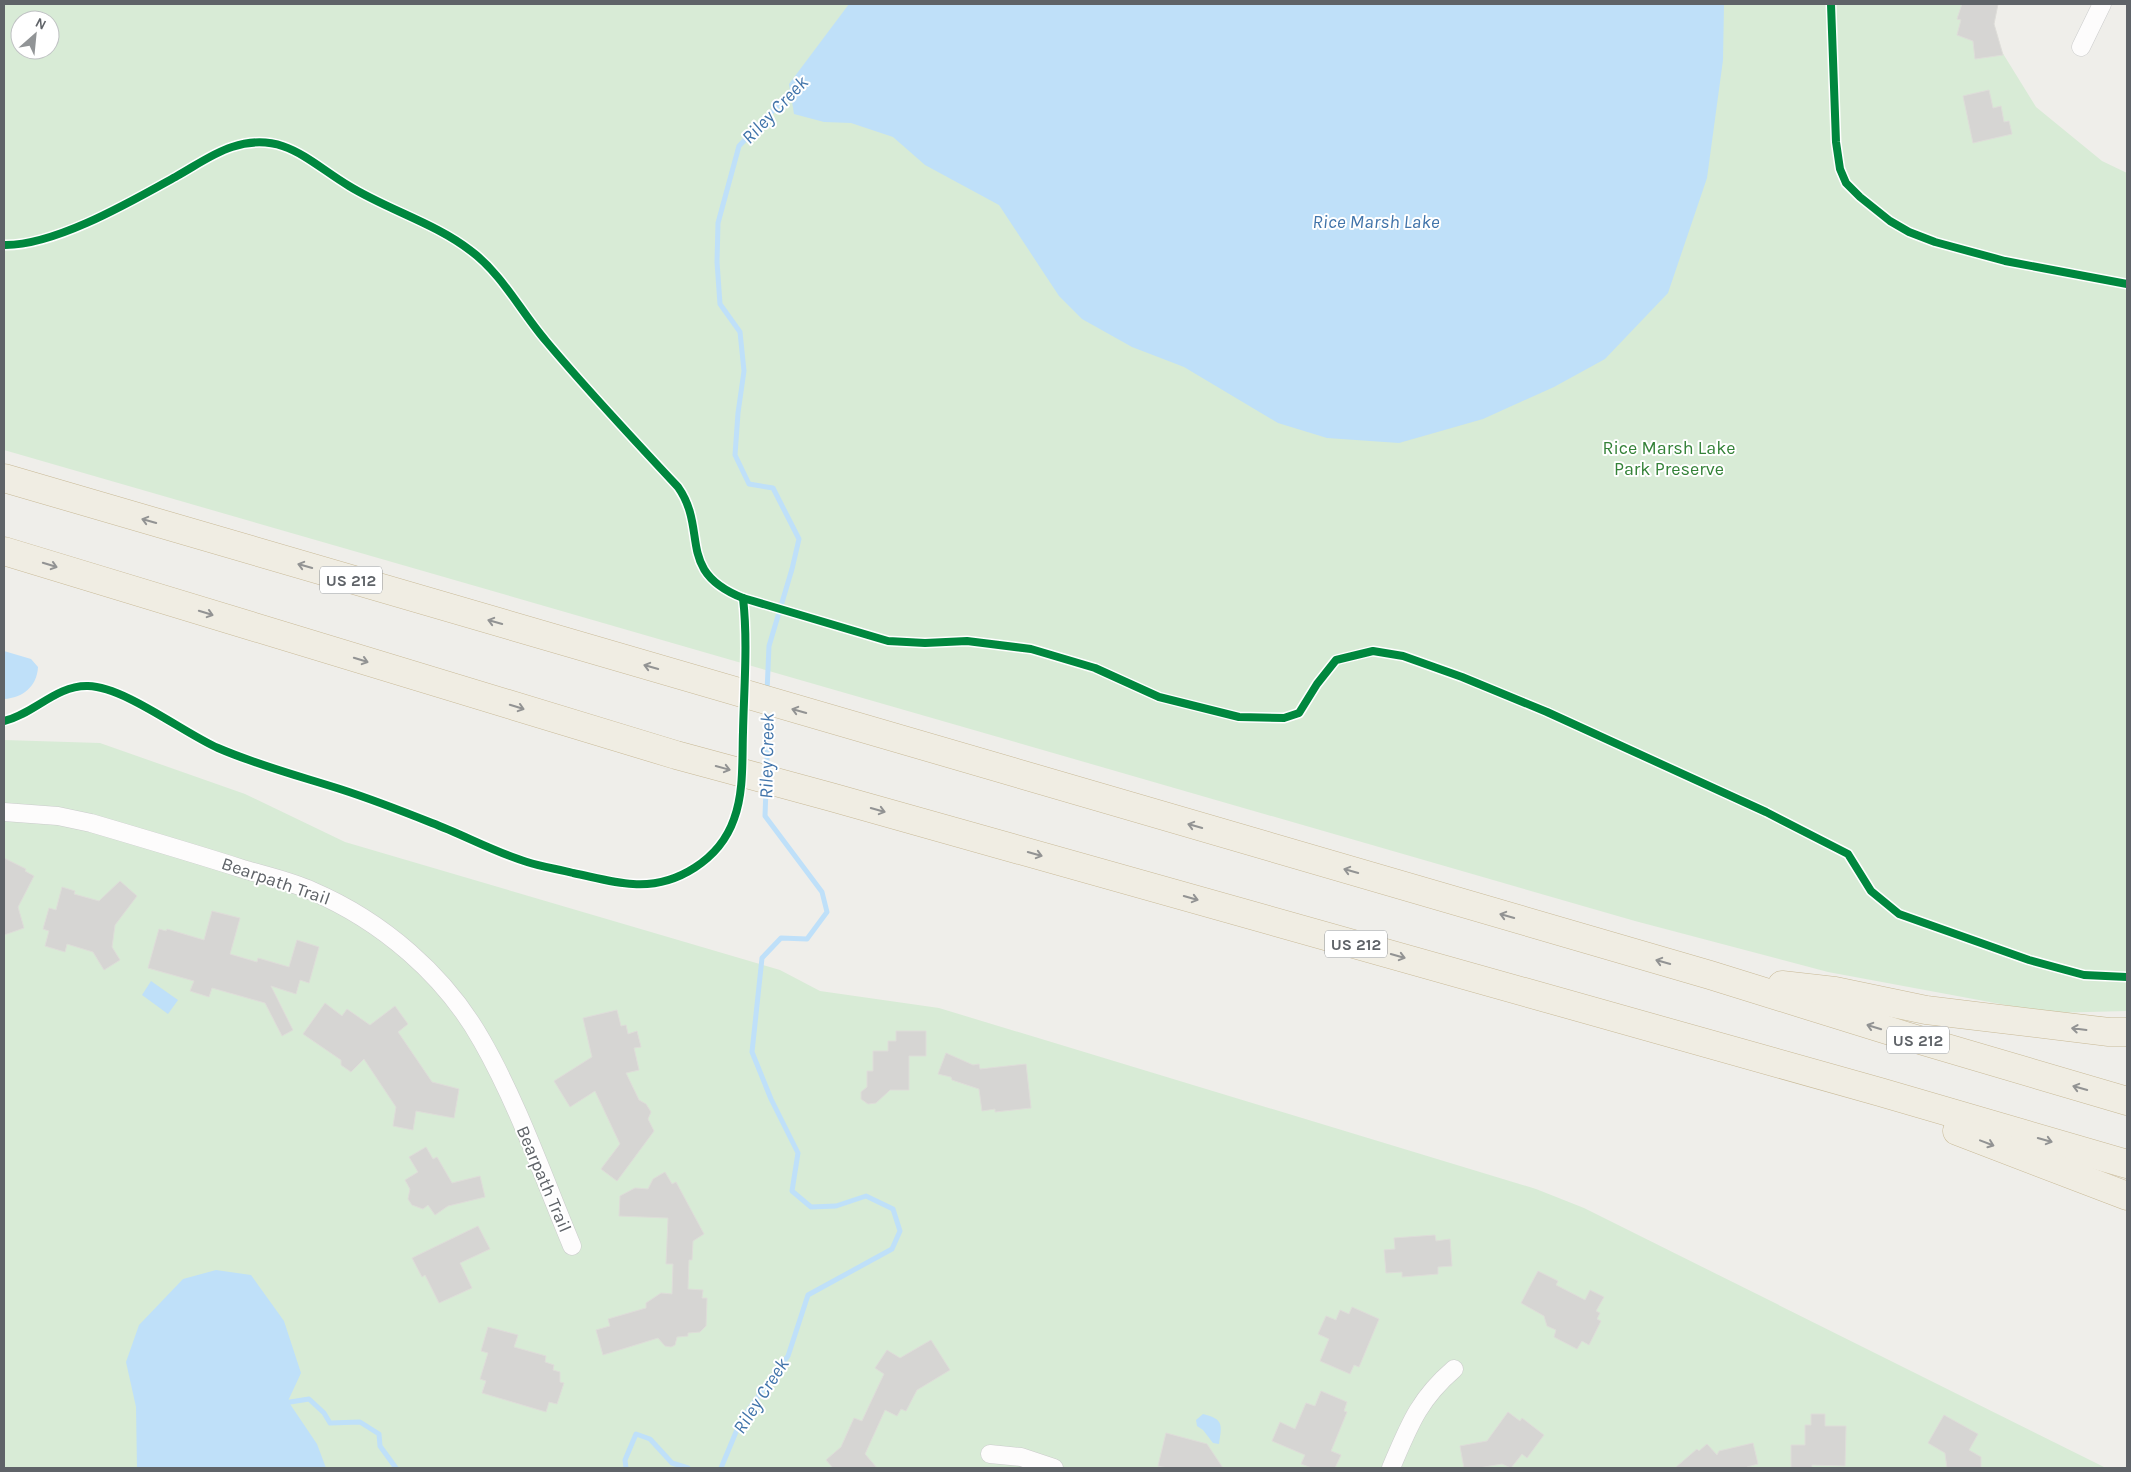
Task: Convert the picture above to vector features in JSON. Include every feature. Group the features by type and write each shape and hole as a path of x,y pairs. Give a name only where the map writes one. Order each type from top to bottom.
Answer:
{"highway":[{"name":"US 212","path":"4,478 846,725 1710,975 1906,1036 2127,1101"},
{"name":"US 212","path":"4,551 676,755 1880,1092 2127,1164"},
{"path":"1710,975 1835,991 1926,1010 2109,1032 2127,1032"},
{"path":"1880,1092 1937,1124 2127,1196"}],"street":[{"path":"2081,47 2102,4"},
{"name":"Bearpath Trail","path":"4,812 58,816 91,823 310,890 348,908 386,932 419,961 451,995 482,1040 506,1089 572,1246"},
{"path":"1391,1468 1420,1405 1435,1385 1454,1369"},
{"path":"990,1454 1021,1457 1054,1468"}],"green space":[{"name":"Rice Marsh Lake Park Preserve","path":"4,4 1965,4 1989,31 2036,107 2102,161 2127,173 2127,1011 2049,1013 1828,972 1635,921 4,450"},
{"path":"4,740 100,743 245,794 345,842 780,970 820,991 939,1008 1536,1189 1584,1208 2106,1468 4,1468"}],"water":[{"name":"Rice Marsh Lake","path":"849,4 1724,4 1723,60 1707,178 1668,293 1605,359 1554,387 1483,419 1399,443 1327,438 1278,423 1184,367 1132,347 1082,319 1059,296 999,205 925,165 893,137 851,123 824,122 794,114 789,84"},
{"path":"4,651 31,659 38,667 35,680 28,690 17,696 4,699"},
{"path":"151,981 178,1000 168,1014 142,995"},
{"path":"216,1270 251,1275 284,1321 301,1373 288,1401 317,1444 326,1468 137,1468 136,1407 126,1362 139,1325 183,1279"},
{"path":"1203,1414 1215,1418 1220,1424 1219,1444 1213,1443 1203,1430 1197,1426 1196,1420"}],"building":[{"path":"1962,4 1998,4 1994,24 2003,55 1975,59 1973,41 1957,35 1961,20 1957,19"},
{"path":"1989,90 1993,108 2001,106 2004,122 2009,121 2012,134 1973,143 1963,96"},
{"path":"4,858 26,869 25,871 34,876 18,907 24,928 4,935"},
{"path":"120,881 137,896 115,925 112,947 120,960 104,970 93,952 67,944 65,952 45,946 49,931 43,929 49,908 56,910 62,887 75,891 74,894 99,901"},
{"path":"212,911 240,918 230,954 257,962 258,958 289,967 297,940 319,947 309,983 300,980 296,994 271,986 293,1030 282,1036 265,1003 212,988 209,997 190,991 194,981 148,968 159,929 166,931 167,929 204,940"},
{"path":"325,1003 342,1016 347,1009 370,1025 395,1006 408,1024 398,1032 432,1082 459,1089 454,1118 416,1111 413,1130 393,1126 396,1107 364,1059 351,1072 341,1065 341,1060 303,1034"},
{"path":"617,1010 621,1026 626,1025 628,1034 637,1031 641,1047 634,1048 639,1070 626,1073 639,1100 646,1104 651,1112 648,1119 654,1131 617,1181 601,1169 620,1144 595,1091 570,1107 554,1081 592,1057 583,1018"},
{"path":"896,1031 926,1031 926,1056 909,1056 909,1090 890,1090 876,1103 868,1104 861,1099 861,1092 867,1087 867,1071 873,1071 873,1051 888,1051 888,1041 896,1041"},
{"path":"946,1053 973,1065 979,1064 980,1069 1026,1064 1031,1108 995,1112 995,1109 982,1111 979,1089 952,1080 951,1077 938,1074"},
{"path":"426,1147 433,1159 437,1157 452,1183 480,1176 485,1197 448,1206 435,1215 428,1205 423,1209 412,1205 408,1199 410,1189 405,1180 418,1172 409,1157"},
{"path":"665,1172 672,1184 676,1182 704,1234 693,1241 692,1260 689,1260 688,1289 703,1290 702,1298 707,1298 706,1326 700,1332 688,1333 688,1336 677,1337 675,1345 671,1347 665,1346 658,1338 603,1355 596,1330 610,1326 608,1319 646,1308 646,1303 661,1293 672,1294 673,1264 666,1264 668,1218 619,1216 620,1196 635,1188 648,1189 653,1179"},
{"path":"478,1226 490,1249 460,1263 472,1288 439,1303 425,1275 422,1277 412,1258"},
{"path":"1435,1235 1436,1241 1450,1239 1452,1266 1438,1267 1438,1274 1402,1277 1402,1272 1386,1273 1384,1250 1395,1249 1394,1238"},
{"path":"1538,1271 1558,1281 1556,1285 1585,1300 1590,1290 1604,1297 1596,1311 1600,1313 1597,1319 1601,1321 1589,1345 1582,1341 1577,1349 1554,1337 1556,1330 1547,1326 1544,1316 1521,1303"},
{"path":"1352,1307 1379,1319 1359,1367 1354,1365 1350,1374 1320,1361 1329,1339 1318,1334 1326,1316 1336,1320 1340,1310 1349,1314"},
{"path":"488,1327 518,1335 514,1347 546,1356 545,1362 554,1365 553,1370 560,1372 560,1382 564,1383 557,1404 549,1402 546,1412 482,1393 486,1381 480,1379 488,1353 481,1351"},
{"path":"931,1340 950,1370 917,1390 906,1411 901,1409 897,1416 885,1410 865,1454 877,1468 833,1468 826,1460 841,1447 854,1418 862,1421 884,1374 875,1368 887,1350 900,1358"},
{"path":"1321,1391 1347,1402 1344,1411 1347,1412 1331,1451 1341,1455 1335,1468 1312,1468 1301,1464 1305,1455 1272,1441 1280,1422 1295,1429 1306,1403 1315,1406"},
{"path":"1508,1412 1520,1421 1522,1418 1544,1435 1527,1458 1522,1454 1511,1468 1502,1464 1464,1468 1460,1446 1487,1441"},
{"path":"1811,1414 1825,1414 1825,1426 1846,1426 1845,1466 1812,1465 1812,1468 1791,1468 1791,1445 1805,1445 1805,1425 1811,1425"},
{"path":"1944,1415 1978,1434 1969,1450 1981,1457 1981,1468 1947,1468 1945,1453 1928,1443"},
{"path":"1166,1433 1207,1444 1223,1468 1168,1468 1158,1466"},
{"path":"1753,1443 1758,1464 1748,1468 1675,1468 1697,1449 1699,1451 1707,1444 1717,1455 1719,1451"}],"waterway":[{"name":"Riley Creek","path":"767,692 769,646 799,539 773,488 749,484 735,455 744,371 740,332 720,304 717,262 718,223 739,146 794,89"},
{"name":"Riley Creek","path":"767,708 767,772"},
{"name":"Riley Creek","path":"721,1468 741,1420 788,1356 808,1295 892,1249 900,1231 893,1209 866,1196 836,1206 811,1207 792,1191 798,1153 771,1099 752,1052 762,958 781,938 807,939 827,912 822,892 765,816 766,788"},
{"name":"Riley Creek","path":"284,1403 309,1399 324,1413 330,1423 360,1422 379,1434 380,1446 396,1468"},
{"name":"Riley Creek","path":"626,1468 625,1460 636,1434 650,1439 672,1463 688,1468"}],"cycle path":[{"path":"1831,4 1836,142 1840,169 1846,183 1860,197 1890,221 1909,232 1935,242 2005,261 2127,284"},
{"path":"4,245 46,238 93,220 211,156 232,147 250,143 266,143 295,151 364,195 442,232 482,260 502,282 537,330 562,360 678,487 687,503 692,519 701,563 709,575 722,587 743,598"},
{"path":"4,721 66,690 88,686 103,688 136,702 218,748 263,765 375,801 515,858 610,881 649,884 665,881 695,868 718,846 734,819 741,787 742,765 745,648 743,598 888,641 925,643 967,641 1031,649 1095,668 1159,697 1239,717 1284,718 1299,713 1317,684 1336,660 1373,651 1403,656 1462,677 1547,712 1766,812 1848,854 1871,891 1899,914 2029,960 2084,975 2127,977"}]}
